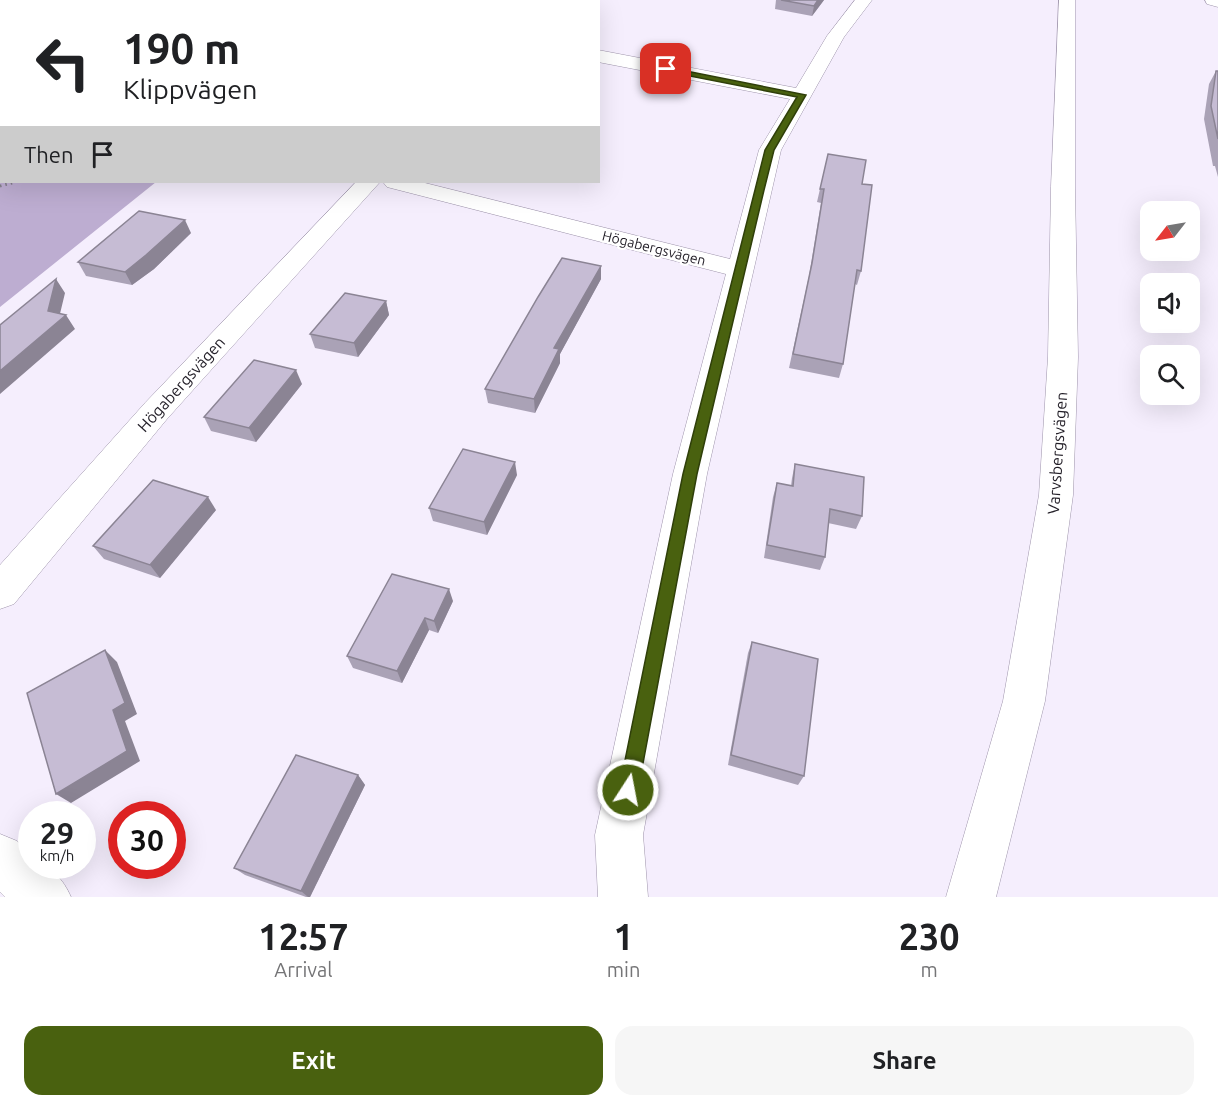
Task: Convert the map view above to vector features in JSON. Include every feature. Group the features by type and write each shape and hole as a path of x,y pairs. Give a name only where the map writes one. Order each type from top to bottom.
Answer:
{"street":[{"path":"623,897 619,835 690,474 770,150 836,36 864,0"},
{"name":"Varvsbergsvägen","path":"971,897 1024,701 1056,495 1063,357 1066,0"},
{"path":"1213,0 1218,2"},
{"path":"600,56 802,95"},
{"name":"Högabergsvägen","path":"0,592 156,411 367,183"},
{"name":"Högabergsvägen","path":"399,183 740,270"},
{"path":"0,858 28,885 46,897"}],"shaded area":[{"path":"0,183 155,183 0,307"}],"building":[{"path":"781,0 818,0 814,6"},
{"path":"1216,71 1218,71 1218,139 1211,106"},
{"path":"828,154 866,160 862,184 872,185 861,271 857,270 843,364 793,354 812,263 824,189 820,189"},
{"path":"139,211 185,220 125,272 78,262"},
{"path":"562,258 601,266 554,348 559,349 534,399 485,389 538,297"},
{"path":"56,279 48,311 66,315 0,371 0,325"},
{"path":"345,293 386,301 354,343 310,334"},
{"path":"254,360 296,370 249,428 204,417"},
{"path":"463,449 515,462 484,522 429,508"},
{"path":"795,464 864,477 862,516 830,509 825,557 767,545 777,483 793,486"},
{"path":"153,480 208,497 150,565 93,546"},
{"path":"392,574 449,589 434,621 425,618 397,671 347,656"},
{"path":"752,642 818,659 804,776 731,755"},
{"path":"105,650 125,703 113,710 127,751 56,794 27,693"},
{"path":"296,755 358,775 301,891 234,868"}],"route":[{"path":"628,790 690,474 759,190 770,150 802,95 666,69"}]}
